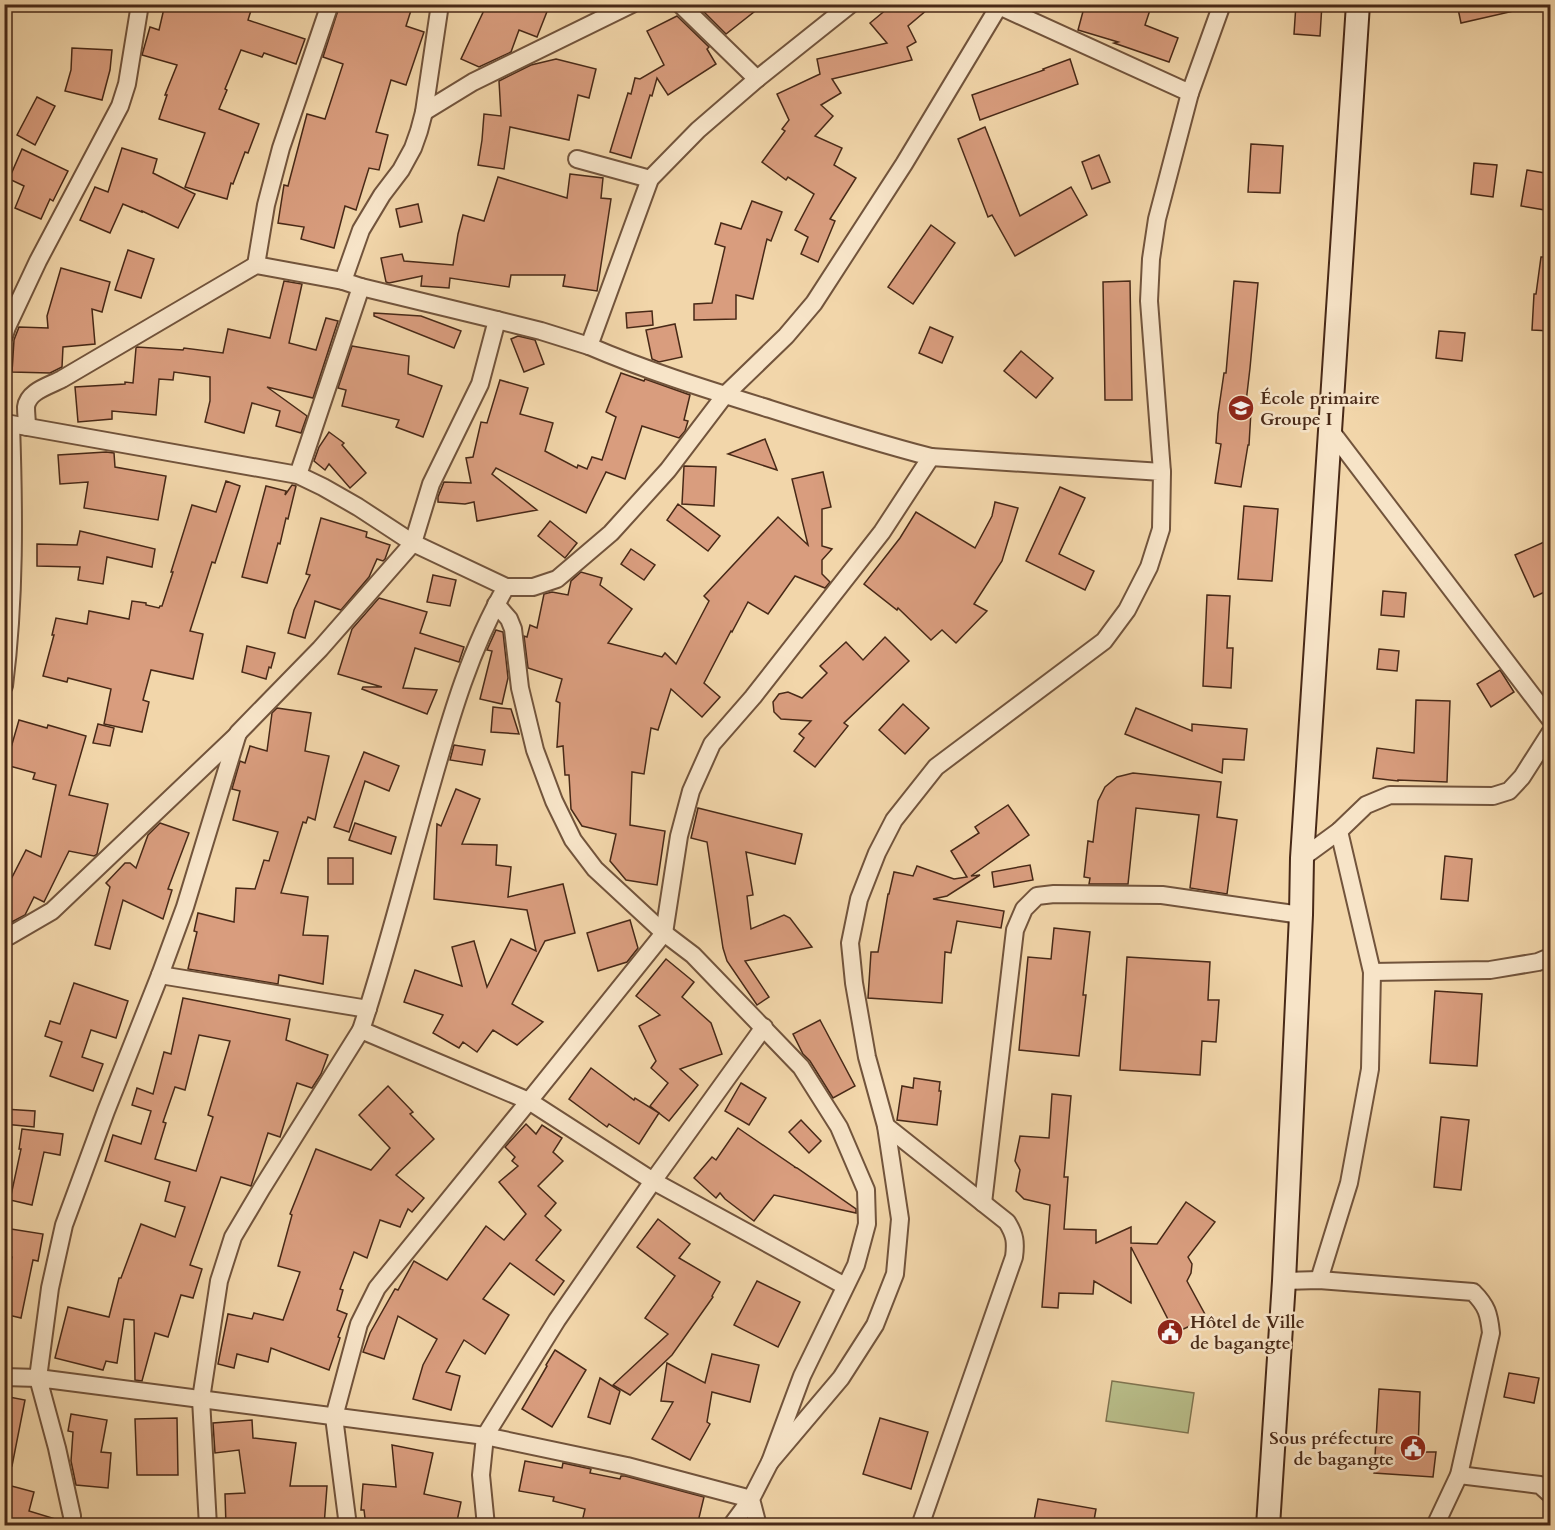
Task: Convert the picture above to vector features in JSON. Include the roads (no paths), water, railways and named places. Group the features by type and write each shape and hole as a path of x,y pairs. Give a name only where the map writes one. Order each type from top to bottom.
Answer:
{"street":[{"path":"4,336 38,261 120,106 128,84 141,4"},
{"path":"256,265 266,205 281,148 330,4"},
{"path":"343,281 361,230 382,195 401,170 419,131 424,112 440,4"},
{"path":"424,112 473,82 632,4"},
{"path":"680,4 758,79"},
{"path":"589,346 650,178 698,130 851,4"},
{"path":"770,1462 842,1378 875,1325 895,1274 900,1219 886,1126 867,1057 854,983 850,943 859,899 877,853 894,820 936,767 1104,641 1127,609 1149,567 1161,529 1162,472 1149,301 1151,259 1157,219 1190,93 1222,4"},
{"path":"1270,1525 1284,1281 1302,858 1358,4"},
{"path":"12,423 298,475 358,507 413,543 506,587 534,587 557,579 610,533 668,470 725,395 786,336 813,303 904,164 998,5 1190,93"},
{"path":"578,159 650,178"},
{"path":"4,686 10,641 13,567 12,423 26,407 32,394 72,374 256,265 343,281 541,331 725,395 879,444 931,457 1162,472"},
{"path":"298,475 361,287"},
{"path":"4,936 9,936 52,911 238,733 320,649 413,543 431,484 480,384 497,320"},
{"path":"1330,431 1551,719"},
{"path":"348,1526 334,1417 359,1324 377,1288 664,933 679,836 691,791 712,744 753,697 882,532 931,457"},
{"path":"208,1526 201,1399 219,1281 233,1237 361,1030 449,723 476,649 506,587"},
{"path":"496,604 509,619 513,629 520,688 535,750 554,801 573,840 595,869 664,933 693,955 801,1068 839,1127 866,1190 867,1224 856,1265 802,1376 770,1462 751,1499 731,1526"},
{"path":"72,1526 72,1516 57,1448 38,1378 50,1288 64,1225 185,907 238,733"},
{"path":"1302,858 1339,831 1366,805 1390,795 1493,796 1509,791 1522,777 1551,733"},
{"path":"1319,1280 1349,1182 1370,1069 1372,972 1339,831"},
{"path":"982,1203 1015,930 1024,909 1037,896 1054,894 1162,895 1301,915"},
{"path":"1372,972 1490,970 1538,962 1551,957"},
{"path":"160,975 368,1009"},
{"path":"486,1526 481,1474 485,1436 557,1320 764,1027"},
{"path":"361,1030 529,1101 653,1181 845,1286"},
{"path":"886,1126 1006,1222 1014,1234 1016,1244 1014,1257 920,1526"},
{"path":"1284,1281 1319,1280 1473,1292 1483,1302 1489,1314 1491,1333 1459,1475 1435,1526"},
{"path":"4,1377 38,1378 485,1436 627,1466 751,1499"},
{"path":"1459,1475 1540,1485 1551,1494"},
{"path":"751,1499 758,1526"}],"waterway":[{"path":"4,29 11,4"}],"place":[{"name":"École primaire Groupe I","path":"1241,408"},
{"name":"Hôtel de Ville de bagangte","path":"1170,1332"},
{"name":"Sous préfecture de bagangte","path":"1413,1448"}]}
